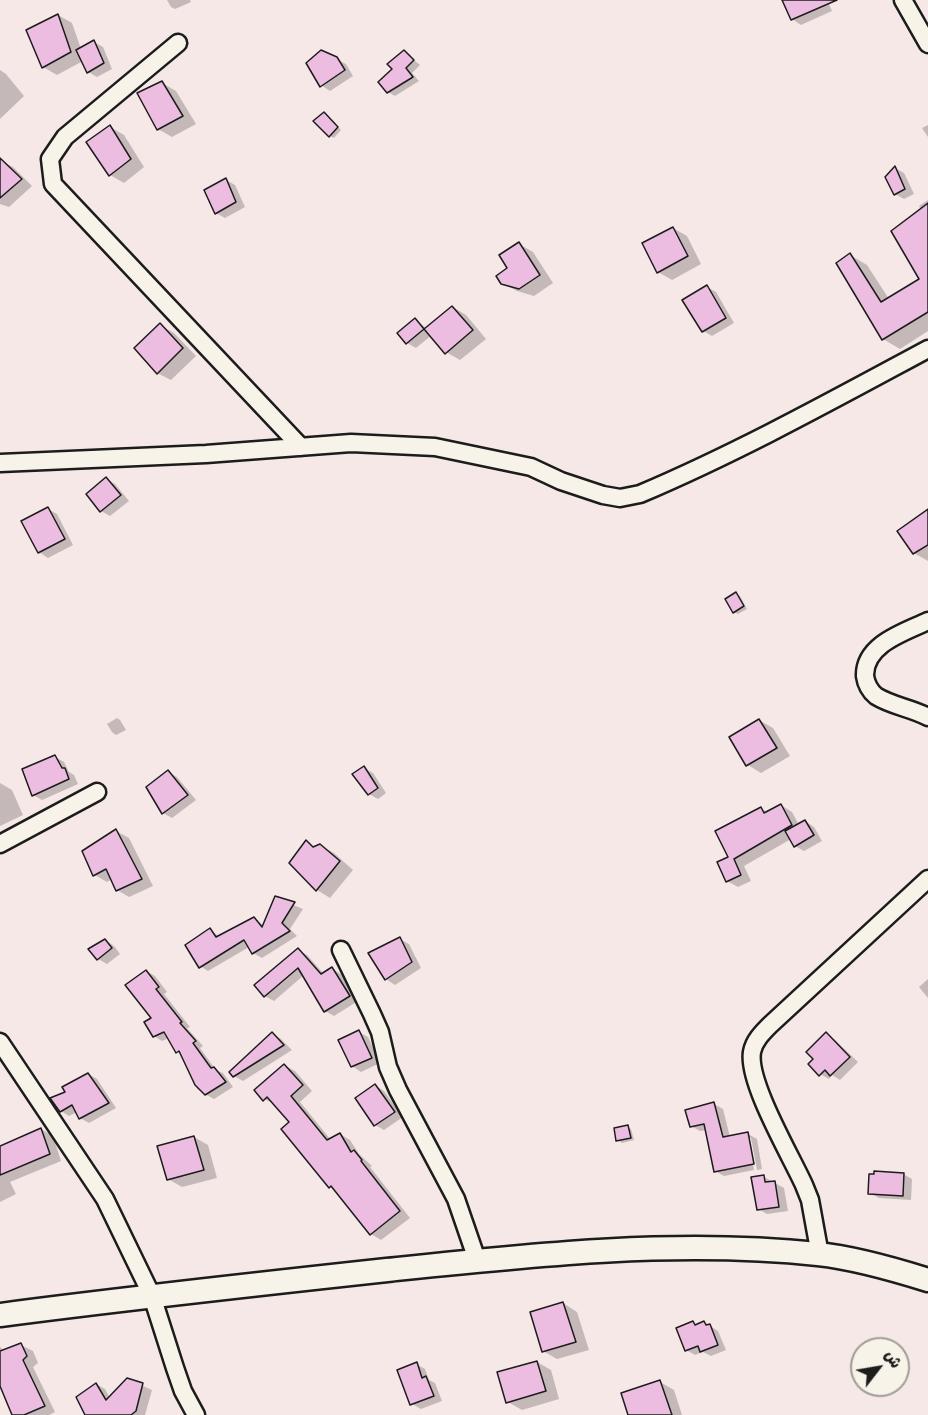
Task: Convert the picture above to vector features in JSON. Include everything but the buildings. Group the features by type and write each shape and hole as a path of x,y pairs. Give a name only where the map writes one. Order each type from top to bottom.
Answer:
{"street":[{"path":"903,0 928,44"},
{"path":"178,43 65,137 50,159 53,184 301,447"},
{"path":"0,463 206,454 351,443 435,447 531,467 561,481 603,495 620,498 650,490 758,441 799,416 928,349"},
{"path":"928,621 893,638 877,649 869,658 865,678 874,694 928,717"},
{"path":"0,844 97,792"},
{"path":"820,1255 810,1200 756,1082 752,1053 760,1035 770,1025 928,879"},
{"path":"341,950 380,1032 388,1067 398,1090 456,1199 477,1260"},
{"path":"0,1042 105,1199 152,1296 177,1376 196,1415"},
{"path":"0,1315 477,1260 628,1249 739,1250 820,1255 928,1280"}]}
